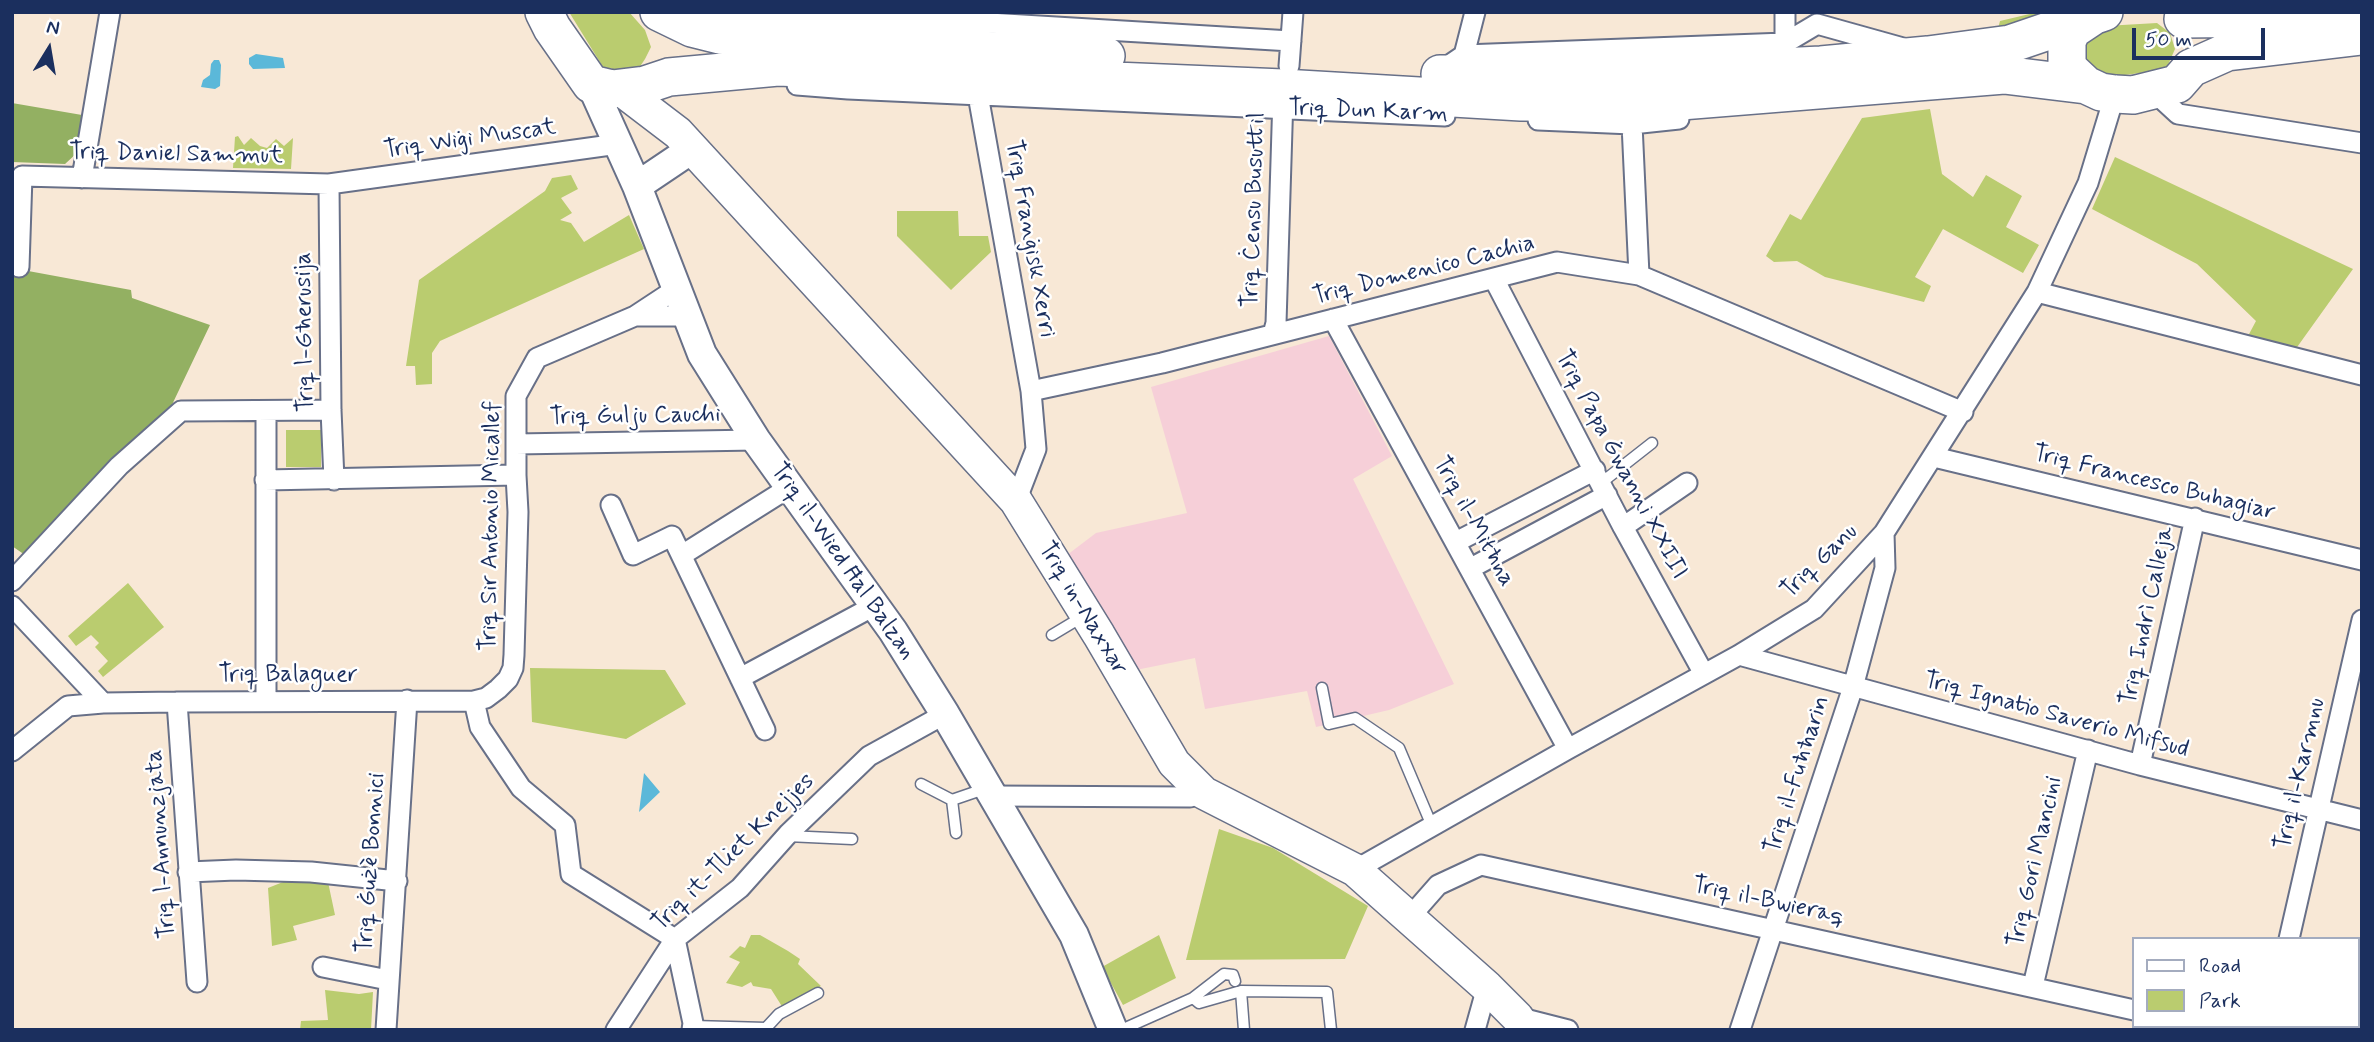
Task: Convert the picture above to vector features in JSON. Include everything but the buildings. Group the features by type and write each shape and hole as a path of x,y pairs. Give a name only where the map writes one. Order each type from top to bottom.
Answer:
{"highway":[{"name":"Triq Dun Karm","path":"657,12 692,28 729,36 972,28 1286,76 1521,102 1656,103 2004,75 2133,95 2177,84 2191,68 2227,52 2362,36"},
{"path":"605,86 645,85 669,77 667,47 657,12"},
{"path":"683,12 729,36"},
{"path":"2179,15 2276,18 2361,12"},
{"name":"Triq in-Naxxar","path":"543,13 605,86"},
{"name":"Triq Dun Karm","path":"669,77 778,67 1286,76 1450,64 1616,75 1821,65 1928,55 2010,44 2099,14"},
{"name":"Triq Dun Karm","path":"2099,14 2072,30 2067,41 2067,62 2070,70 2101,89"},
{"path":"2179,15 2194,32 2196,42 2191,68"}],"main road":[{"path":"637,186 685,141 669,77"},
{"name":"Triq in-Naxxar","path":"605,86 685,141 1016,501 1174,763 1204,793 1355,870 1487,987 1522,1023"},
{"name":"Triq il-Wied Ħal Balzan","path":"605,86 618,144 702,354 756,440 893,631 945,714 1074,936 1113,1030"}],"street":[{"path":"82,178 110,12"},
{"name":"Triq Dun Karm","path":"699,12 716,17 799,15 972,28 1112,21 1286,76 1632,124 1973,88 2004,75"},
{"name":"Triq Ċensu Busuttil","path":"1273,334 1276,323 1286,76 1293,12"},
{"path":"1450,64 1475,12"},
{"path":"1785,12 1785,43"},
{"name":"Triq Dun Karm","path":"1450,64 1785,43 1819,18 1928,55"},
{"name":"Triq Dun Karm","path":"728,73 794,85 978,95 1286,76"},
{"name":"Triq Ganu","path":"1355,870 1739,655 1814,609 1884,533 2037,292 2088,183 2101,89"},
{"path":"2153,91 2178,114 2362,144"},
{"name":"Triq Franġisk Xerri","path":"978,95 1031,391"},
{"path":"1632,124 1639,275"},
{"name":"Triq Wiġi Muscat","path":"329,184 618,144"},
{"name":"Triq Daniel Sammut","path":"19,267 22,176 329,184"},
{"name":"Triq l-Għerusija","path":"329,184 334,480"},
{"name":"Triq Domenico Cachia","path":"1031,391 1162,363 1557,262 1639,275 1963,412"},
{"name":"Triq Papa Ġwanni XXIII","path":"1494,279 1623,527 1704,674"},
{"name":"Triq Sir Antonio Micallef","path":"474,701 486,698 498,689 508,679 513,668 518,512 516,396 537,358 635,316 676,289"},
{"path":"2037,292 2362,375"},
{"name":"Triq Sir Antonio Micallef","path":"635,316 686,316"},
{"name":"Triq il-Mitħna","path":"1333,319 1568,749"},
{"path":"1016,501 1036,449 1031,391"},
{"path":"12,581 119,466 181,411 331,410"},
{"path":"266,411 266,701"},
{"name":"Triq Ġulju Cauchi","path":"516,444 756,440"},
{"name":"Triq Francesco Buhagiar","path":"1934,457 2362,560"},
{"path":"265,480 516,475"},
{"path":"1456,542 1601,483"},
{"path":"1471,568 1601,483"},
{"path":"1623,527 1687,483"},
{"path":"682,555 790,487"},
{"path":"611,505 634,555 672,536 765,730"},
{"name":"Triq Indrì Calleja","path":"2140,765 2195,518"},
{"name":"Triq il-Fuħħarin","path":"1740,1030 1853,687 1885,568 1884,533"},
{"path":"12,606 103,703"},
{"path":"740,678 874,606"},
{"name":"Triq il-Karmnu","path":"2290,937 2362,620"},
{"name":"Triq Ignatio Saverio Mifsud","path":"1739,655 2140,765 2362,820"},
{"name":"Triq Ġużè Bonnici","path":"386,1030 407,700"},
{"path":"474,701 480,727 522,788 565,825 571,874 675,939 693,1028"},
{"name":"Triq Balaguer","path":"12,751 68,706 177,702 474,701"},
{"name":"Triq l-Annunzjata","path":"177,702 197,982"},
{"name":"Triq it-Tliet Knejjes","path":"616,1030 675,939 740,888 787,836 869,756 945,714"},
{"name":"Triq Gori Mancini","path":"2033,986 2088,750"},
{"path":"989,792 1190,797 1204,793"},
{"name":"Triq il-Bwieraq","path":"1409,918 1438,885 1481,865 2132,1010"},
{"path":"188,872 311,872 397,881"},
{"path":"323,967 388,980"},
{"path":"1475,1030 1487,987"},
{"path":"1522,1023 1568,1030"}],"lane":[{"path":"1601,483 1652,443"},
{"path":"1052,635 1086,615"},
{"path":"1322,688 1329,724 1355,718 1399,748 1432,826"},
{"path":"921,784 952,800 989,792"},
{"path":"952,800 956,833"},
{"path":"787,836 852,839"},
{"path":"1121,1030 1193,998 1224,974 1233,975 1238,986 1244,1030"},
{"path":"1193,998 1199,1003 1238,986 1327,992 1331,1030"},
{"path":"693,1028 766,1028 779,1014 818,992"}],"shaded area":[{"path":"1329,336 1392,456 1353,479 1454,684 1389,710 1316,727 1307,691 1205,709 1195,658 1131,671 1067,555 1096,533 1187,513 1151,387"}],"green space":[{"path":"569,12 629,12 645,30 651,47 639,68 623,71 603,67"},
{"path":"2038,12 2055,12 1996,36 2000,21"},
{"path":"2157,23 2170,33 2175,49 2168,65 2162,70 2110,77 2087,70 2081,46 2105,26"},
{"path":"12,103 82,115 78,152 65,164 12,162"},
{"path":"1930,109 1942,174 1973,197 1986,175 2022,196 2006,227 2039,245 2023,273 1943,229 1915,277 1931,286 1924,302 1825,277 1797,261 1774,262 1766,256 1790,214 1801,220 1862,118"},
{"path":"238,136 244,145 251,138 267,148 276,139 284,146 293,138 291,169 233,168 235,137"},
{"path":"2115,157 2353,269 2295,350 2248,336 2256,321 2197,264 2092,209"},
{"path":"571,175 578,189 561,198 572,213 560,220 571,223 584,242 629,215 644,249 440,341 432,353 432,384 416,385 415,366 406,366 419,280 545,191 552,178"},
{"path":"897,211 958,211 959,236 988,236 991,252 951,290 897,236"},
{"path":"12,268 131,290 132,298 210,325 169,411 25,555 12,546"},
{"path":"286,430 321,430 321,467 286,467"},
{"path":"128,583 164,627 103,677 98,671 108,661 95,647 99,643 91,635 76,646 68,636"},
{"path":"530,668 665,670 686,704 626,739 532,722"},
{"path":"1219,829 1273,848 1368,906 1345,959 1186,960"},
{"path":"283,882 328,882 335,915 293,926 297,940 272,946 268,888"},
{"path":"751,935 760,935 800,959 798,964 821,986 783,1008 771,989 753,986 751,982 742,987 726,983 740,962 729,957 740,946 745,948"},
{"path":"1159,935 1176,978 1123,1005 1102,967"},
{"path":"325,990 359,994 373,992 371,1030 300,1030 301,1021 328,1020"}],"water":[{"path":"256,54 283,58 285,68 253,69 249,58"},
{"path":"214,60 219,60 221,65 220,86 215,89 201,87 203,80 210,75"},
{"path":"644,773 660,792 639,812"}]}
